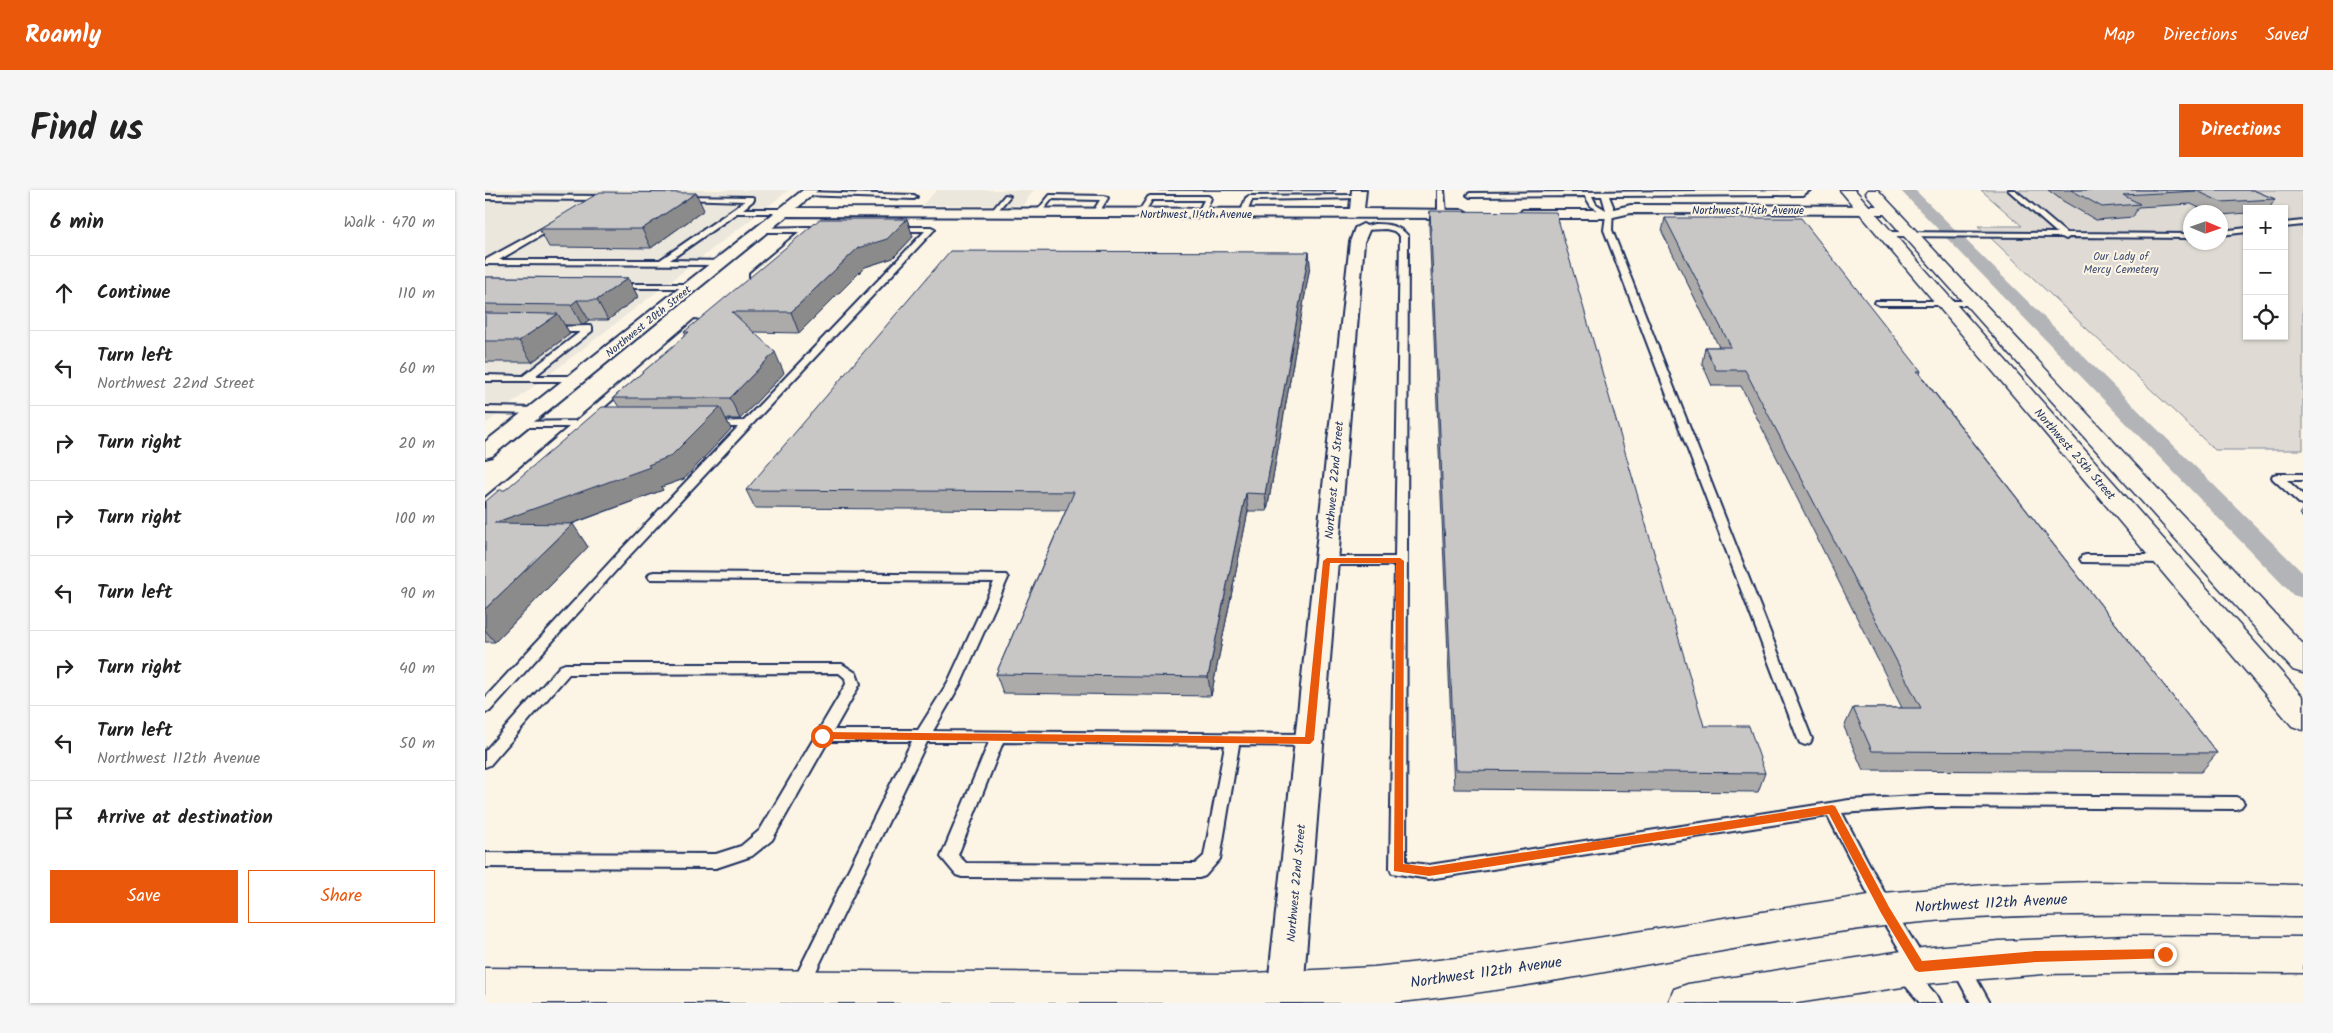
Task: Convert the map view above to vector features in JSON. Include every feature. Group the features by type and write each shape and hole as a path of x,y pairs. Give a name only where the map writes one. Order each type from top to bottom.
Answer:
{"main road":[{"name":"Northwest 25th Street","path":"1847,190 2303,718"},
{"path":"1871,190 2303,663"},
{"name":"Northwest 112th Avenue","path":"485,987 795,997 1157,994 1285,997 1509,970 1885,910 1941,905 2065,899 2303,901"},
{"path":"1687,1003 1911,967 1957,962 2036,956 2303,955"}],"street":[{"name":"Northwest 20th Street","path":"485,452 808,192"},
{"name":"Northwest 22nd Street","path":"1285,997 1357,242 1360,231 1358,193"},
{"name":"Northwest 114th Avenue","path":"784,212 1244,214 1360,221 1442,214 1481,214"},
{"name":"Northwest 114th Avenue","path":"1511,214 1609,214 1637,221 1900,222"}],"lane":[{"path":"1441,190 1442,214"},
{"path":"1470,195 1492,192 1587,194 1803,193 1807,190"},
{"path":"2011,190 2066,237"},
{"path":"808,192 913,198"},
{"path":"1244,214 1249,198 1358,193"},
{"path":"1587,194 1593,205 1609,214"},
{"path":"1604,194 1610,206 1608,230 1805,739"},
{"path":"993,213 1007,196"},
{"path":"485,197 618,198"},
{"path":"582,208 599,198"},
{"path":"663,262 752,198 676,198"},
{"path":"735,211 784,212"},
{"path":"488,262 565,218"},
{"path":"1360,221 1396,229 1404,234 1397,868 1429,872 1832,809 1931,801 2236,804"},
{"path":"1900,222 1934,235 2183,236"},
{"path":"2288,225 2303,223"},
{"path":"743,284 807,229"},
{"path":"762,230 835,229"},
{"path":"485,707 625,554 931,229 883,229"},
{"path":"2228,232 2243,230"},
{"path":"488,262 721,263"},
{"path":"603,286 692,286"},
{"path":"1879,302 1975,303"},
{"path":"485,504 706,315"},
{"path":"525,378 589,329 541,329"},
{"path":"485,378 576,379"},
{"path":"485,410 536,411"},
{"path":"519,424 599,424"},
{"path":"698,424 747,424"},
{"path":"2303,477 2277,477 2303,501"},
{"path":"2085,558 2165,559"},
{"path":"1327,561 1400,561"},
{"path":"653,576 1002,578 954,683 922,736 795,997"},
{"path":"485,760 565,669 833,668 842,669 851,676 853,684 767,835 746,851 733,857 716,861 485,860"},
{"path":"822,736 1310,740"},
{"path":"998,737 949,857 962,870 1199,871 1212,859 1233,738"},
{"path":"1832,809 1885,910 1911,967 1932,1003"},
{"path":"1957,962 1981,1003"}],"shaded area":[{"path":"485,190 789,190 485,424"},
{"path":"937,190 1034,190 1023,205 922,205"}],"green space":[{"name":"Our Lady of Mercy Cemetery","path":"1981,190 2303,190 2303,450 2215,450 1978,226 2022,226"}],"building":[{"path":"2071,190 2253,190 2275,199 2221,202 2197,191 2123,195 2140,204 2102,207"},
{"path":"600,192 696,193 642,229 539,229"},
{"path":"1430,211 1556,212 1704,726 1749,726 1765,773 1455,770"},
{"path":"1665,218 1801,218 1921,371 1917,371 2217,753 1872,751 1853,708 1921,708 1745,370 1716,370 1705,347 1731,347"},
{"path":"820,219 907,219 887,239 858,248 791,312 732,312 775,352 730,398 613,398 689,332 684,332"},
{"path":"950,251 1309,252 1265,494 1246,493 1208,677 996,674 1074,492 746,490"},
{"path":"485,277 628,278 597,300 577,300 571,305 485,304"},
{"path":"485,313 558,314 519,341 485,341"},
{"path":"602,407 720,407 671,456 648,465 650,467 494,523 573,524 485,609 485,502 499,490 505,490"}],"waterway":[{"path":"1907,190 2303,589"}],"route":[{"path":"822,736 1310,740 1327,561 1400,561 1397,868 1429,872 1832,809 1885,910 1919,966 2036,956 2165,954"}]}
